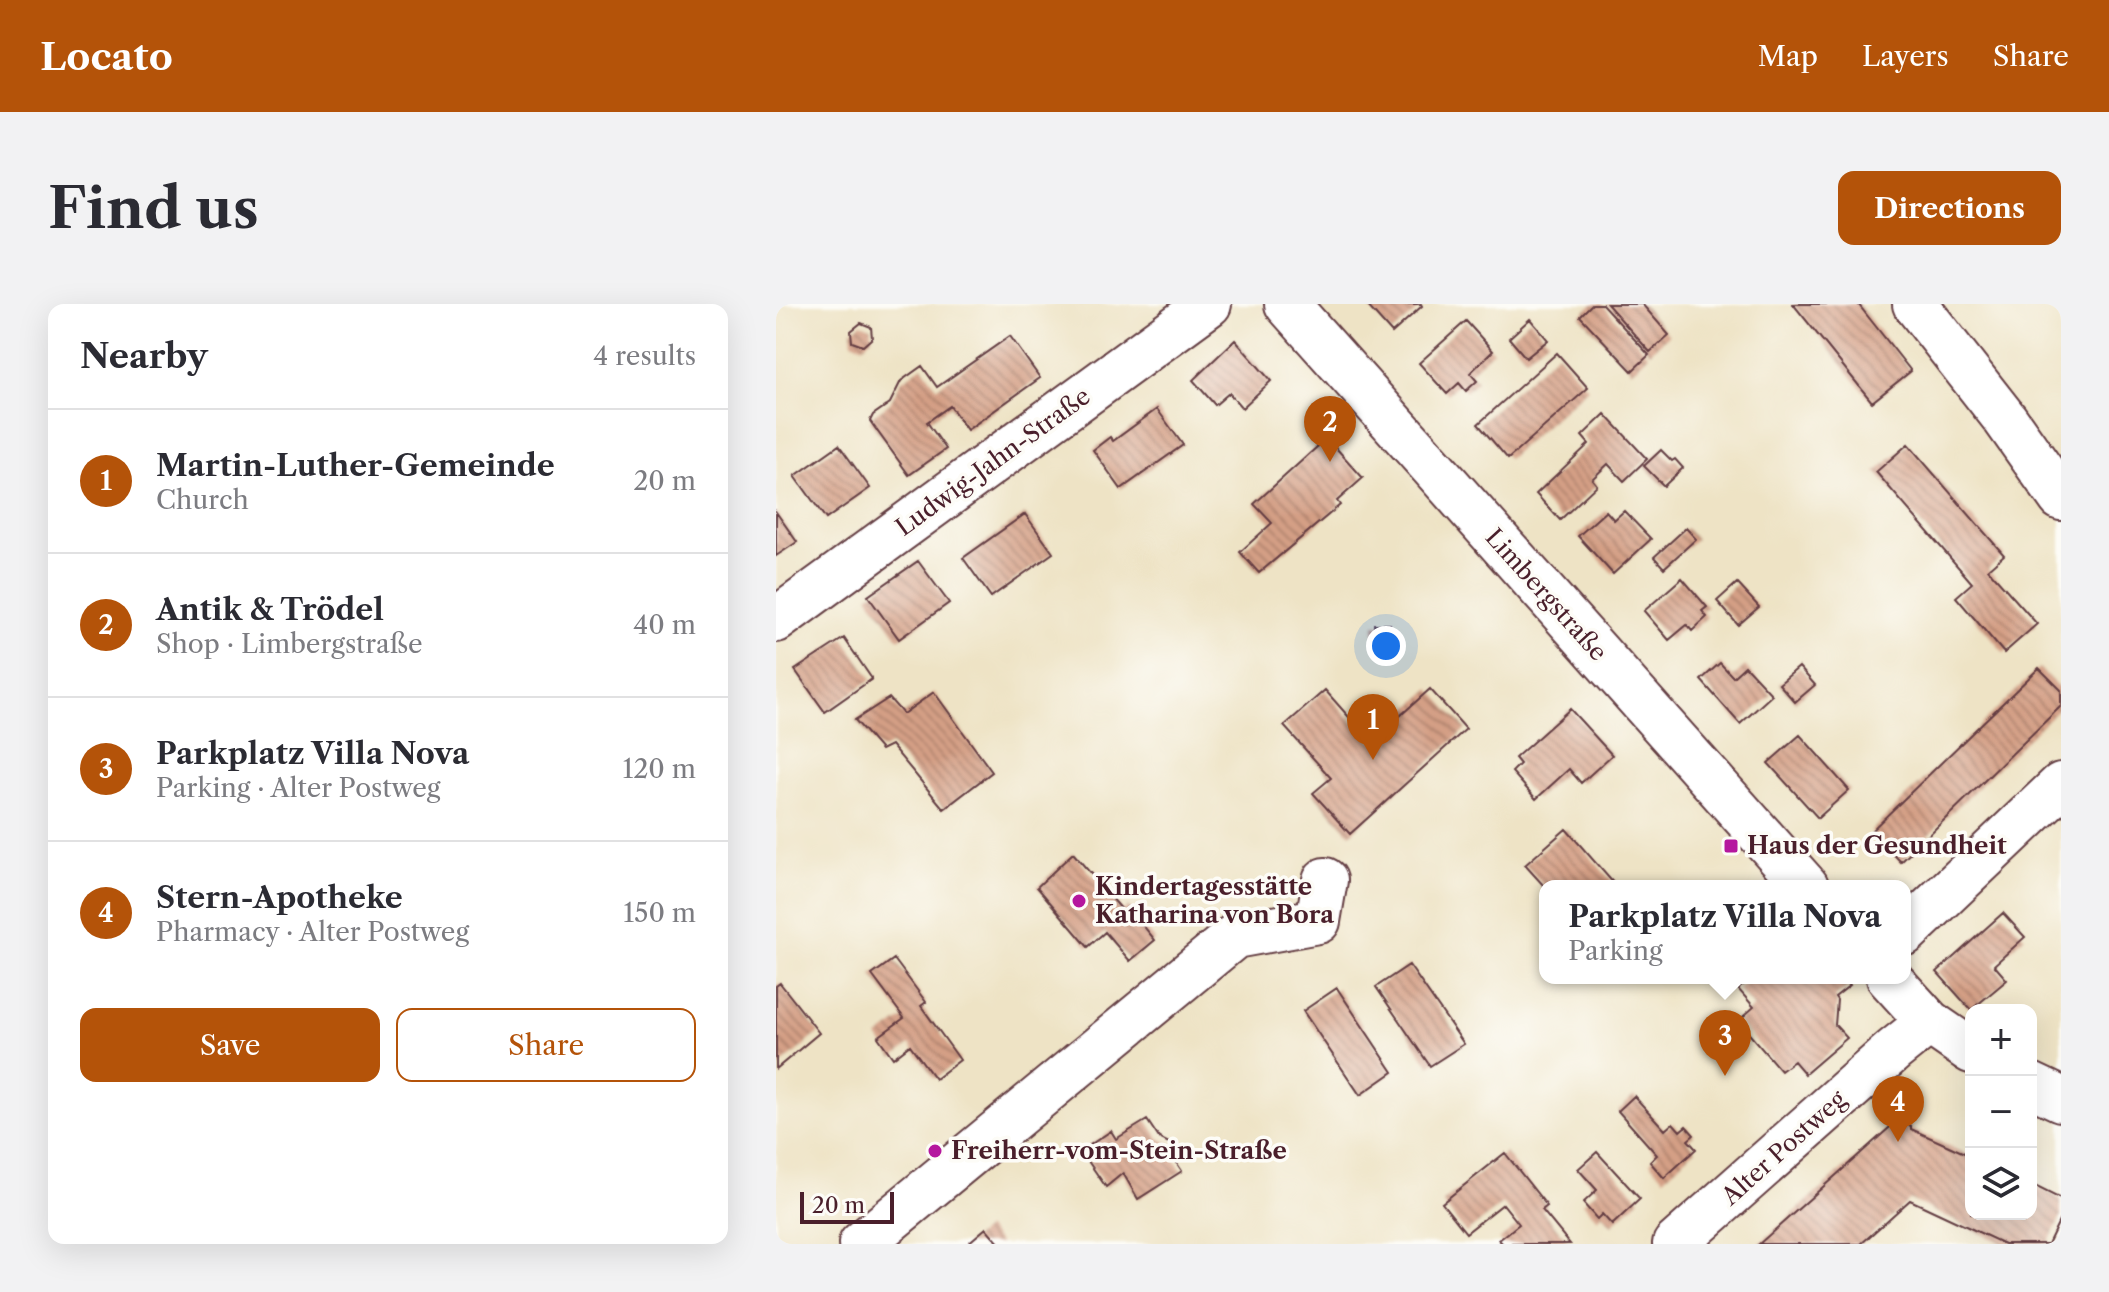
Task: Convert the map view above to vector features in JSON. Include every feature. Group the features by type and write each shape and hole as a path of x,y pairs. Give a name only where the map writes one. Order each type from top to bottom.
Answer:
{"street":[{"name":"Ludwig-Jahn-Straße","path":"776,620 1209,304"},
{"name":"Limbergstraße","path":"1287,304 1801,880"},
{"path":"1915,304 2005,419 2061,498"},
{"path":"1911,927 2061,785"},
{"path":"873,1241 1235,936 1318,921 1325,880"},
{"path":"1894,984 1929,1022 1965,1047"},
{"name":"Alter Postweg","path":"1675,1244 1929,1022"},
{"path":"2037,1088 2061,1099"}],"building":[{"path":"1366,304 1421,304 1422,306 1392,333"},
{"path":"1592,304 1602,304 1649,355 1632,371 1580,316"},
{"path":"1607,304 1642,304 1669,335 1650,352"},
{"path":"1793,304 1858,304 1911,371 1872,402"},
{"path":"1530,319 1548,340 1526,358 1509,338"},
{"path":"1466,321 1493,351 1470,373 1477,381 1466,391 1459,383 1447,394 1419,363"},
{"path":"861,323 871,327 872,338 863,346 852,342 851,331"},
{"path":"1010,336 1040,378 967,430 950,406 927,422 946,449 909,475 870,421 873,415 890,403 901,381 922,366 937,387"},
{"path":"1235,340 1271,381 1242,408 1229,393 1215,405 1193,380"},
{"path":"1557,353 1588,388 1508,459 1478,424"},
{"path":"1157,409 1183,445 1121,489 1093,450 1110,437 1113,441"},
{"path":"1605,414 1647,459 1624,481 1608,464 1592,479 1597,485 1560,520 1536,494 1589,444 1582,436"},
{"path":"1327,438 1363,478 1337,501 1340,505 1259,573 1240,552 1272,523 1254,504"},
{"path":"1908,444 2004,555 1988,569 2037,624 2004,653 1956,597 1972,583 1876,472"},
{"path":"839,445 870,488 826,519 795,476"},
{"path":"1661,450 1683,468 1664,486 1644,466"},
{"path":"1606,511 1614,520 1624,511 1651,539 1613,574 1578,536"},
{"path":"776,512 797,542 776,556"},
{"path":"1025,514 1053,553 991,597 963,558"},
{"path":"1686,528 1696,539 1664,568 1654,557"},
{"path":"918,561 949,603 899,639 868,596"},
{"path":"1682,578 1707,607 1702,611 1707,617 1692,631 1687,625 1669,640 1644,611"},
{"path":"1737,583 1759,607 1738,625 1717,601"},
{"path":"1374,624 1390,624 1390,640 1374,640"},
{"path":"844,638 872,679 825,712 795,670"},
{"path":"1720,663 1733,677 1745,666 1772,695 1740,724 1701,680"},
{"path":"1799,667 1815,685 1795,702 1779,684"},
{"path":"2039,668 2061,690 2061,706 1901,862 1871,831"},
{"path":"1430,689 1466,729 1350,834 1313,793 1331,778 1284,726 1325,690 1371,742"},
{"path":"934,692 992,772 944,809 891,745 881,750 855,720 889,698 903,714"},
{"path":"1570,709 1612,755 1581,783 1569,769 1536,799 1512,772 1520,764 1515,758"},
{"path":"1800,735 1849,790 1818,818 1768,763"},
{"path":"1566,829 1611,880 1539,880 1525,865"},
{"path":"1073,853 1123,911 1128,907 1155,940 1130,961 1105,932 1088,947 1037,887"},
{"path":"2003,913 2025,937 1994,965 2007,980 1978,1004 1966,1004 1937,972"},
{"path":"894,959 926,1002 921,1006 960,1060 935,1079 910,1045 893,1058 878,1037 904,1018 872,975"},
{"path":"1409,965 1464,1044 1430,1066 1376,987"},
{"path":"780,983 819,1033 776,1069 776,986"},
{"path":"1744,984 1849,984 1835,997 1835,1025 1847,1038 1805,1074 1794,1061 1781,1071 1738,1021 1754,1007 1738,989"},
{"path":"1337,988 1393,1072 1360,1095 1303,1011"},
{"path":"1634,1096 1665,1130 1673,1123 1680,1131 1686,1126 1694,1135 1688,1140 1696,1149 1664,1178 1650,1162 1657,1155 1618,1111"},
{"path":"1147,1120 1159,1138 1173,1145 1170,1153 1182,1171 1138,1199 1123,1173 1106,1187 1081,1151 1111,1131 1116,1139"},
{"path":"1898,1120 1965,1153 1965,1220 2037,1220 2037,1187 2061,1199 2061,1217 2048,1244 2004,1244 1910,1200 1861,1244 1759,1244"},
{"path":"1597,1152 1640,1199 1612,1225 1602,1214 1597,1219 1583,1203 1597,1190 1578,1169"},
{"path":"1505,1153 1547,1206 1542,1210 1570,1244 1503,1244 1499,1240 1519,1224 1503,1204 1466,1233 1442,1203"},
{"path":"986,1228 1000,1244 967,1244"}],"place":[{"name":"Antik & Trödel","path":"1330,462"},
{"name":"Martin-Luther-Gemeinde","path":"1373,760"},
{"name":"Haus der Gesundheit","path":"1731,846"},
{"name":"Kindertagesstätte Katharina von Bora","path":"1079,901"},
{"name":"Parkplatz Villa Nova","path":"1725,1076"},
{"name":"Stern-Apotheke","path":"1898,1142"},
{"name":"Freiherr-vom-Stein-Straße","path":"935,1151"}]}
